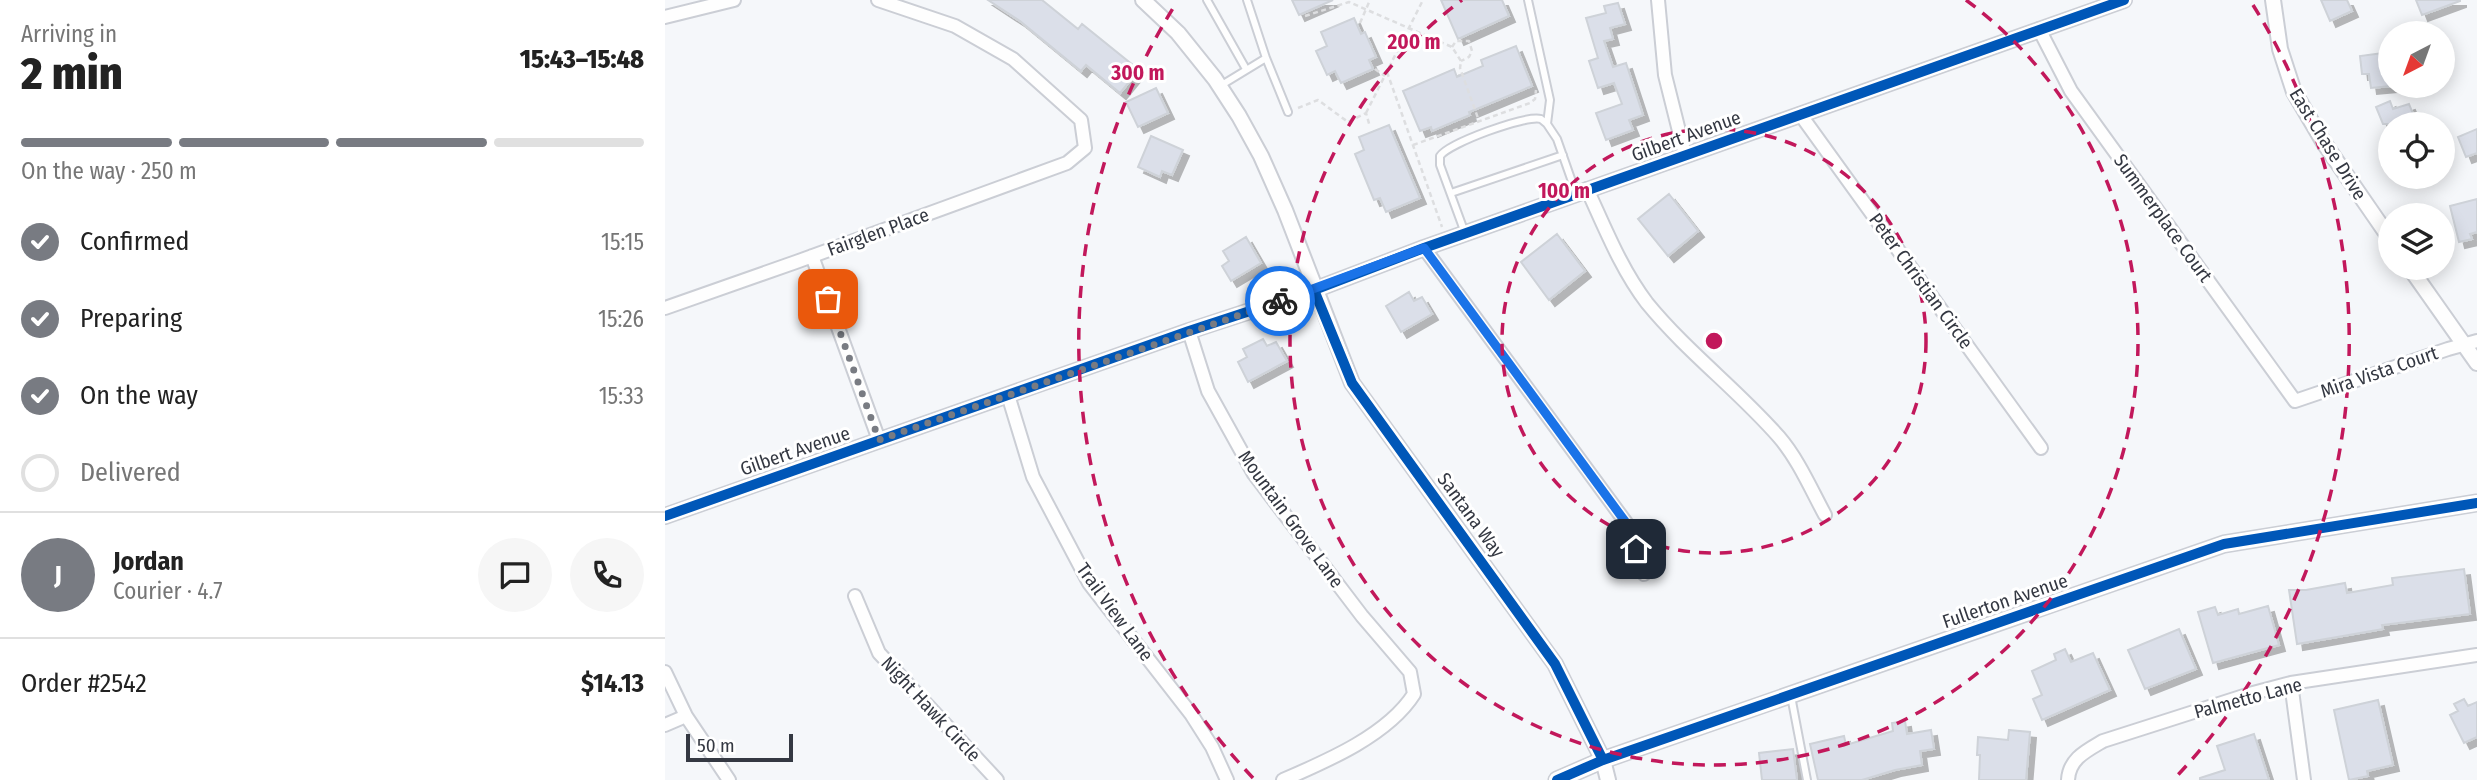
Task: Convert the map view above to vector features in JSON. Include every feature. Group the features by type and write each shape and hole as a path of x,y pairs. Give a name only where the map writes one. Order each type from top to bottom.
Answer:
{"main road":[{"name":"Fullerton Avenue","path":"1557,780 1603,760 2224,544 2477,503"}],"street":[{"path":"665,17 701,3 734,0"},
{"name":"Fairglen Place","path":"665,308 1067,163 1085,148 1081,120 1013,59 955,26 878,0"},
{"path":"1658,0 1665,75 1685,155"},
{"name":"Gilbert Avenue","path":"665,516 1189,331 1314,290 1582,191 2125,0"},
{"name":"East Chase Drive","path":"2273,0 2280,49 2294,92 2325,144 2378,221"},
{"name":"Santana Way","path":"1152,3 1220,86 1261,156 1285,210 1352,383 1555,664 1603,760 1608,780"},
{"name":"Summerplace Court","path":"2039,29 2071,92 2295,401"},
{"name":"Peter Christian Circle","path":"1800,114 2041,448"},
{"path":"1582,191 1626,272 1647,302 1678,337 1780,438 1825,515"},
{"path":"1424,248 1627,524 1644,574"},
{"path":"812,256 879,440"},
{"path":"2420,280 2470,343 2477,363"},
{"name":"Mountain Grove Lane","path":"1189,331 1208,391 1254,474 1362,616 1410,672 1414,694 1405,709 1336,757 1283,780"},
{"name":"Mira Vista Court","path":"2295,401 2470,343"},
{"name":"Trail View Lane","path":"1008,395 1033,477 1089,583 1191,714 1212,747 1227,780"},
{"name":"Night Hawk Circle","path":"855,596 879,653 996,780"},
{"name":"Palmetto Lane","path":"2068,780 2071,764 2084,752 2103,741 2253,693 2291,683 2477,655"},
{"path":"665,672 686,716 729,780"},
{"path":"2291,683 2304,780"},
{"path":"665,725 686,716"}],"lane":[{"path":"1207,0 1246,69"},
{"path":"1247,0 1288,112"},
{"path":"1528,0 1550,100 1547,124"},
{"path":"1220,86 1266,58"},
{"path":"1466,233 1439,161 1446,149 1526,119 1541,119 1547,124 1582,191"},
{"path":"1451,193 1563,155"},
{"path":"1791,695 1807,780"}],"path":[{"path":"1360,23 1370,0"},
{"path":"1288,112 1318,100 1348,122 1366,113 1423,0"},
{"path":"1305,16 1349,2 1452,47 1461,61 1460,68 1479,121"},
{"path":"1452,47 1456,41 1469,41 1472,51 1461,61"},
{"path":"1375,69 1386,74 1447,240"},
{"path":"1413,145 1535,99 1535,82"},
{"path":"1366,113 1370,127"}],"building":[{"path":"988,0 1042,0 1078,29 1082,24 1139,70 1120,93 1086,65 1081,71 1020,21"},
{"path":"1292,0 1333,0 1299,15"},
{"path":"1441,0 1502,0 1509,16 1458,39"},
{"path":"2321,0 2347,0 2352,11 2330,21"},
{"path":"2416,0 2460,0 2460,1 2422,15"},
{"path":"1618,3 1625,24 1610,28 1613,39 1604,41 1613,67 1626,63 1643,115 1629,120 1633,130 1606,140 1596,113 1622,104 1614,83 1598,88 1589,61 1598,58 1586,18 1606,13 1604,6"},
{"path":"1354,18 1361,34 1365,32 1376,57 1369,60 1373,69 1341,83 1335,71 1327,75 1316,51 1327,46 1321,32"},
{"path":"1516,46 1532,86 1469,112 1470,115 1432,131 1431,127 1420,131 1403,91 1454,69 1457,77 1483,66 1481,60"},
{"path":"2378,54 2378,87 2371,88 2369,74 2362,74 2360,56"},
{"path":"1156,88 1168,113 1138,127 1126,102"},
{"path":"2390,101 2393,109 2409,104 2412,112 2378,112 2376,107"},
{"path":"1389,125 1420,198 1386,212 1380,198 1374,200 1355,154 1364,150 1359,137"},
{"path":"2477,129 2477,153 2466,157 2458,137"},
{"path":"1151,136 1183,150 1172,175 1162,171 1160,177 1138,167"},
{"path":"1669,194 1698,231 1668,256 1638,219"},
{"path":"2477,199 2477,232 2470,234 2472,239 2459,242 2455,226 2455,205"},
{"path":"1557,234 1585,271 1549,300 1521,262"},
{"path":"1246,237 1261,263 1231,281 1222,266 1229,261 1223,251"},
{"path":"1409,292 1414,301 1422,297 1432,314 1401,332 1386,306"},
{"path":"1263,339 1267,346 1276,342 1287,361 1248,382 1238,362 1247,357 1243,349"},
{"path":"2464,569 2470,614 2382,625 2383,629 2297,644 2289,590 2306,590 2345,583 2347,593 2393,585 2392,578"},
{"path":"2268,606 2279,645 2213,663 2198,612 2215,607 2218,615 2238,609 2239,614"},
{"path":"2179,629 2196,669 2145,689 2128,650"},
{"path":"2065,649 2071,662 2093,653 2110,690 2042,720 2033,699 2042,695 2032,671 2056,660 2054,654"},
{"path":"2464,699 2468,706 2477,702 2477,737 2464,743 2450,715 2458,711 2454,704"},
{"path":"2378,700 2393,765 2367,771 2368,776 2349,780 2334,710"},
{"path":"1905,721 1907,734 1931,730 1934,749 1920,751 1922,765 1862,780 1818,780 1810,744 1844,736 1846,745 1893,731 1892,723"},
{"path":"2009,730 2030,732 2026,780 1979,780 1978,737 2008,740"},
{"path":"2254,734 2269,780 2200,780 2225,770 2217,746"},
{"path":"1793,749 1797,780 1762,780 1759,753"}],"cycle path":[{"path":"665,516 1189,331 1314,290 1424,248 2124,0"},
{"path":"1314,290 1352,383 1555,664 1603,760"},
{"path":"1557,780 1603,760 2224,544 2477,503"}],"way so far":[{"path":"828,299 879,440 1280,301"}],"route":[{"path":"1280,301 1424,248 1627,524 1636,549"}]}
